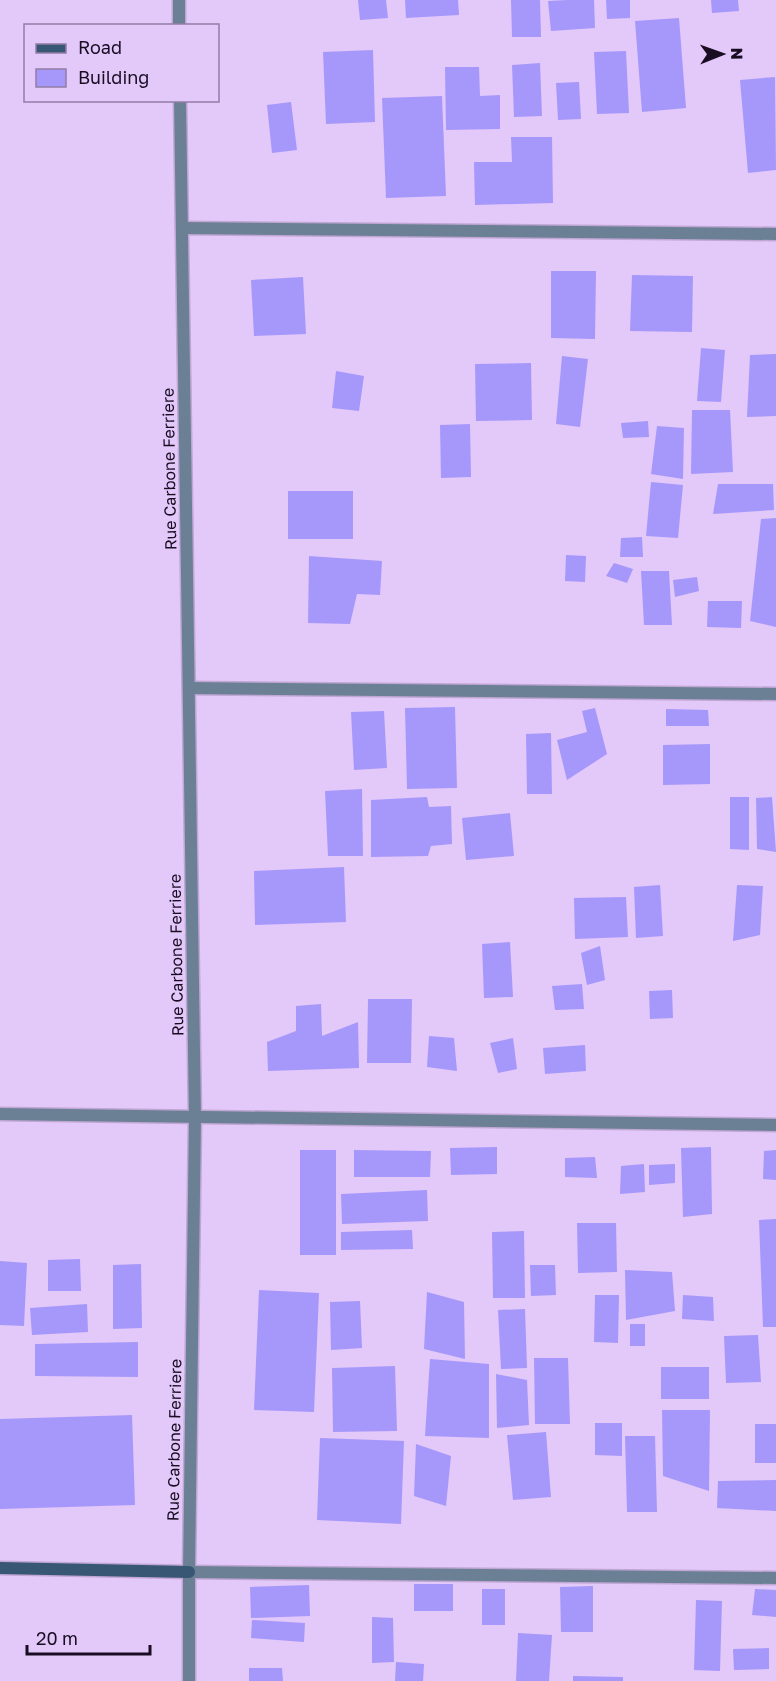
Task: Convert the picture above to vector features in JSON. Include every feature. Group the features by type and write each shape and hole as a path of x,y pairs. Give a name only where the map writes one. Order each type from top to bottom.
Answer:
{"street":[{"path":"179,0 179,24"},
{"name":"Rue Carbone Ferriere","path":"180,102 195,1118 189,1681"},
{"path":"182,228 776,234"},
{"path":"189,688 776,694"},
{"path":"0,1114 776,1125"},
{"path":"0,1568 776,1578"}],"building":[{"path":"358,0 386,0 388,18 360,20"},
{"path":"405,0 458,0 459,15 406,18"},
{"path":"511,0 540,0 541,37 512,37"},
{"path":"594,0 595,28 551,31 548,1"},
{"path":"606,0 630,0 630,18 607,19"},
{"path":"711,0 738,0 739,11 712,13"},
{"path":"679,18 686,108 642,112 635,21"},
{"path":"373,50 375,122 326,124 323,52"},
{"path":"626,51 629,113 597,114 594,52"},
{"path":"540,63 542,116 514,117 512,65"},
{"path":"445,67 479,67 480,96 500,95 500,129 446,130"},
{"path":"775,77 776,170 748,173 740,80"},
{"path":"579,82 581,119 558,120 556,83"},
{"path":"442,96 446,196 386,198 382,98"},
{"path":"291,102 297,150 272,153 267,105"},
{"path":"511,137 552,137 553,203 475,205 474,162 512,162"},
{"path":"551,271 596,271 595,339 551,338"},
{"path":"632,275 693,276 692,332 630,331"},
{"path":"303,277 306,334 254,336 251,280"},
{"path":"701,348 725,350 721,402 697,401"},
{"path":"776,354 776,416 747,417 750,355"},
{"path":"562,356 588,359 580,427 556,424"},
{"path":"531,363 532,420 476,421 475,364"},
{"path":"336,371 364,376 359,411 332,408"},
{"path":"692,410 730,410 733,472 691,474"},
{"path":"648,421 649,437 623,438 621,423"},
{"path":"470,424 471,477 441,478 440,425"},
{"path":"657,426 684,428 683,479 651,474"},
{"path":"651,482 683,485 678,538 646,536"},
{"path":"718,484 773,484 774,510 713,514"},
{"path":"288,491 353,491 353,539 288,539"},
{"path":"776,518 776,627 750,621 761,519"},
{"path":"642,537 643,557 620,557 621,538"},
{"path":"566,555 586,556 585,582 565,581"},
{"path":"309,556 382,561 380,595 357,594 350,624 308,623"},
{"path":"614,563 633,569 627,583 606,576"},
{"path":"641,571 669,571 672,625 644,625"},
{"path":"697,577 699,591 675,597 673,580"},
{"path":"708,601 742,601 741,628 707,627"},
{"path":"455,707 457,788 407,789 405,708"},
{"path":"595,708 607,754 567,780 557,740 587,732 582,711"},
{"path":"666,709 708,710 709,726 666,726"},
{"path":"384,711 387,768 354,770 351,712"},
{"path":"551,733 552,794 527,794 526,734"},
{"path":"710,744 710,784 663,785 663,745"},
{"path":"362,789 363,856 328,856 325,791"},
{"path":"427,797 429,807 451,806 452,844 431,846 428,856 371,857 371,800"},
{"path":"730,797 749,797 749,850 730,849"},
{"path":"772,797 776,852 757,849 756,798"},
{"path":"510,813 514,856 466,860 462,818"},
{"path":"344,867 346,922 255,925 254,871"},
{"path":"660,885 663,936 636,938 634,887"},
{"path":"737,885 763,886 760,935 733,941"},
{"path":"626,897 628,937 575,939 574,898"},
{"path":"510,942 513,997 484,998 482,944"},
{"path":"600,946 605,980 587,985 581,953"},
{"path":"582,984 584,1009 555,1010 552,986"},
{"path":"672,990 673,1018 650,1019 649,991"},
{"path":"368,999 412,999 411,1063 367,1063"},
{"path":"321,1004 322,1036 358,1022 359,1068 268,1071 267,1042 296,1031 296,1006"},
{"path":"429,1036 454,1038 457,1071 427,1067"},
{"path":"513,1038 517,1069 498,1073 490,1043"},
{"path":"585,1045 586,1071 545,1074 543,1048"},
{"path":"497,1147 497,1174 451,1175 450,1148"},
{"path":"711,1147 712,1214 683,1217 681,1148"},
{"path":"300,1150 336,1150 336,1255 300,1255"},
{"path":"354,1150 431,1151 430,1177 354,1177"},
{"path":"776,1150 776,1180 763,1179 764,1151"},
{"path":"595,1157 597,1178 565,1177 565,1158"},
{"path":"644,1164 645,1192 620,1194 621,1166"},
{"path":"675,1164 675,1183 649,1185 649,1165"},
{"path":"427,1190 428,1221 342,1224 341,1194"},
{"path":"776,1219 776,1327 763,1327 759,1220"},
{"path":"577,1223 616,1223 617,1272 578,1273"},
{"path":"412,1230 413,1249 341,1250 341,1232"},
{"path":"524,1231 525,1298 493,1298 492,1232"},
{"path":"80,1259 81,1291 48,1291 48,1260"},
{"path":"0,1261 27,1263 24,1326 0,1325"},
{"path":"141,1264 142,1328 113,1329 113,1265"},
{"path":"530,1265 555,1265 556,1295 531,1296"},
{"path":"625,1270 672,1272 675,1311 626,1320"},
{"path":"259,1290 319,1293 314,1412 254,1410"},
{"path":"427,1292 464,1302 465,1359 424,1349"},
{"path":"595,1295 619,1295 618,1343 594,1342"},
{"path":"683,1295 713,1297 714,1321 682,1319"},
{"path":"360,1301 362,1348 331,1350 330,1302"},
{"path":"87,1304 88,1332 32,1335 30,1308"},
{"path":"525,1309 527,1368 501,1369 498,1310"},
{"path":"630,1324 645,1324 645,1346 630,1346"},
{"path":"758,1335 761,1382 726,1383 724,1336"},
{"path":"138,1342 138,1377 35,1376 35,1344"},
{"path":"534,1358 568,1358 570,1424 535,1424"},
{"path":"430,1359 489,1364 489,1438 425,1436"},
{"path":"395,1366 397,1431 333,1432 332,1368"},
{"path":"661,1367 709,1367 709,1399 661,1399"},
{"path":"496,1374 527,1380 529,1425 497,1428"},
{"path":"662,1410 710,1410 709,1491 663,1476"},
{"path":"132,1415 135,1505 0,1509 0,1419"},
{"path":"595,1423 622,1423 622,1456 595,1455"},
{"path":"755,1424 776,1424 776,1463 755,1463"},
{"path":"546,1432 551,1497 513,1500 507,1435"},
{"path":"625,1436 655,1436 657,1512 627,1512"},
{"path":"320,1438 404,1441 401,1524 317,1520"},
{"path":"416,1444 451,1456 446,1506 414,1496"},
{"path":"776,1480 776,1511 717,1508 718,1481"},
{"path":"414,1584 453,1584 453,1611 414,1611"},
{"path":"309,1585 310,1616 251,1618 250,1587"},
{"path":"593,1586 593,1632 561,1632 560,1587"},
{"path":"482,1589 505,1589 505,1625 482,1625"},
{"path":"755,1589 776,1590 776,1617 752,1615"},
{"path":"696,1600 722,1601 720,1671 694,1670"},
{"path":"372,1617 393,1618 394,1662 372,1663"},
{"path":"252,1620 305,1623 304,1642 251,1638"},
{"path":"518,1633 552,1635 549,1681 516,1681"},
{"path":"769,1648 769,1669 734,1670 733,1649"},
{"path":"396,1662 424,1664 423,1681 395,1681"},
{"path":"249,1668 282,1668 283,1681 249,1681"},
{"path":"573,1676 623,1677 623,1681 573,1681"}]}
